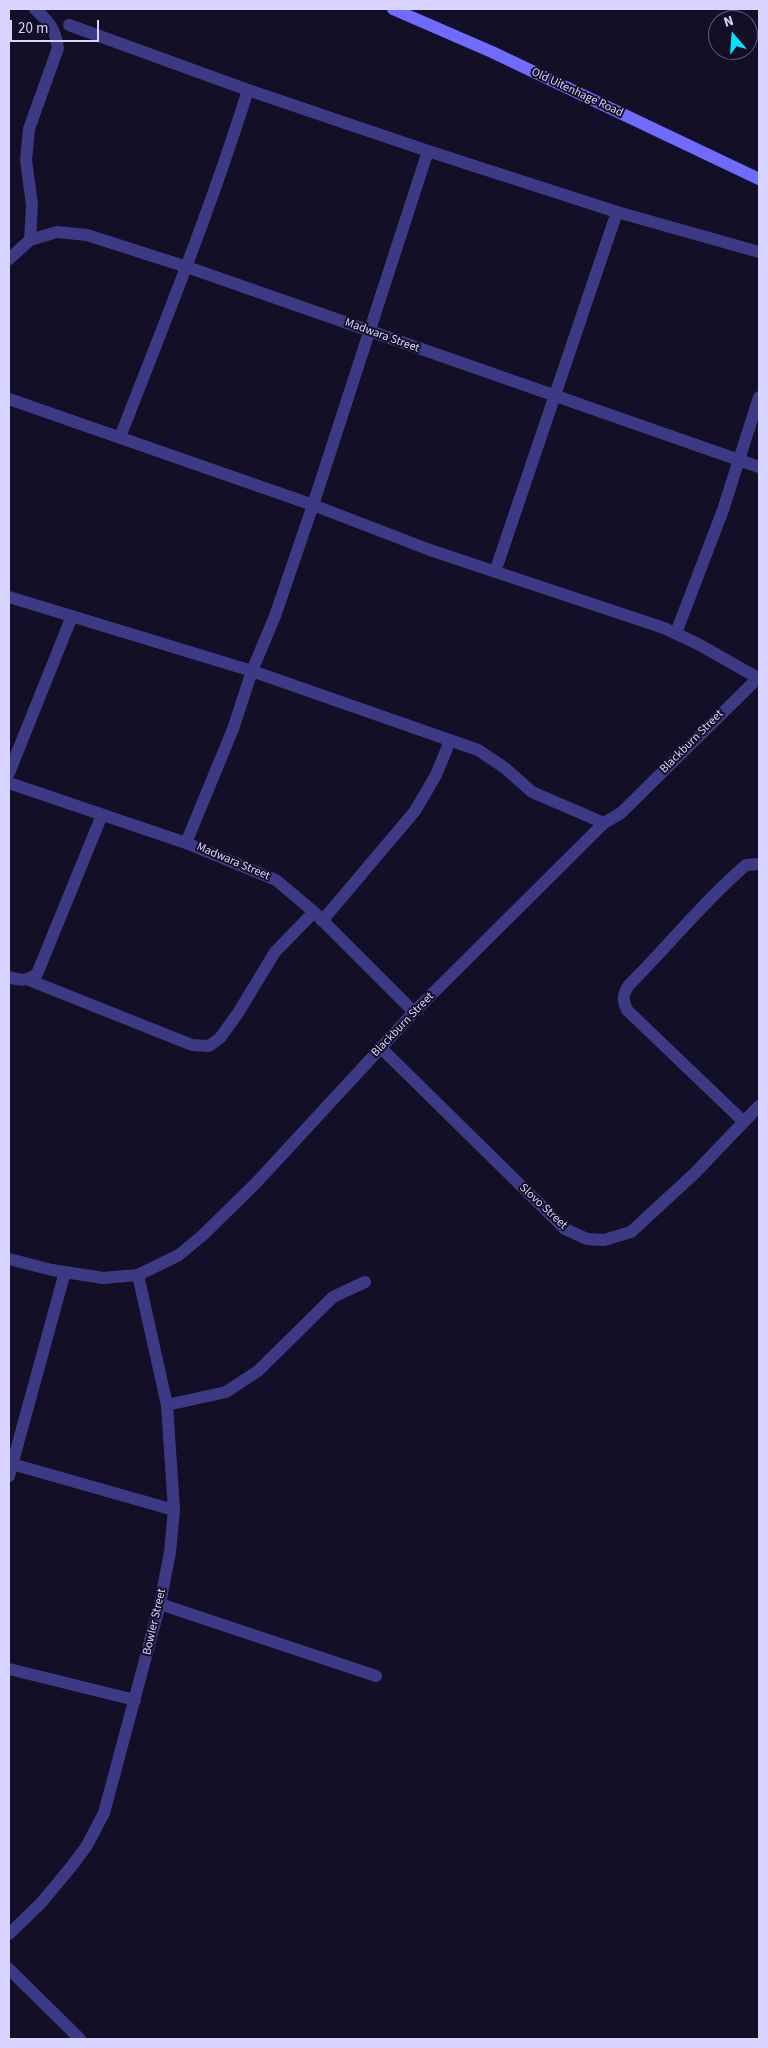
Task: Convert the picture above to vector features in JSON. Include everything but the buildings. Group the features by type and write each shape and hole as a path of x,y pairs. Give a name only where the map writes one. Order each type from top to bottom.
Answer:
{"street":[{"path":"30,240 32,204 26,160 29,129 58,48 56,35 51,24 35,9"},
{"name":"Old Uitenhage Road","path":"393,9 492,52 759,179"},
{"path":"69,25 248,90 428,151 617,212 759,252"},
{"path":"120,437 187,267 248,90"},
{"path":"186,843 233,728 252,671 275,616 428,151"},
{"path":"494,572 617,212"},
{"name":"Madwara Street","path":"9,258 30,240 57,232 87,235 187,267 554,397 759,467"},
{"path":"676,633 724,510 759,397"},
{"path":"9,399 313,504 430,550 676,633 759,677"},
{"path":"9,597 252,671 478,750 506,768 532,792 604,823"},
{"path":"9,773 72,616"},
{"name":"Blackburn Street","path":"9,1259 65,1272 103,1278 138,1275 179,1255 203,1235 256,1183 414,1012 604,823 621,813 759,677"},
{"path":"9,977 17,980 29,980 192,1045 208,1046 220,1038 238,1013 275,952 318,916 415,811 436,775 450,741"},
{"name":"Madwara Street","path":"9,783 186,843 276,880 318,916 414,1012"},
{"path":"29,980 38,974 102,815"},
{"path":"744,1122 627,1010 623,997 629,985 671,943 710,899 746,865 759,864"},
{"name":"Slovo Street","path":"380,1047 565,1229 587,1239 604,1240 631,1232 696,1173 759,1106"},
{"path":"65,1272 10,1470 174,1510"},
{"name":"Bowler Street","path":"9,1934 41,1903 86,1847 104,1813 136,1700 160,1604 170,1552 174,1510 166,1406 138,1275"},
{"path":"166,1406 226,1392 258,1371 333,1297 365,1282"},
{"path":"160,1604 376,1676"},
{"path":"9,1669 136,1700"},
{"path":"9,1969 80,2039"}]}
